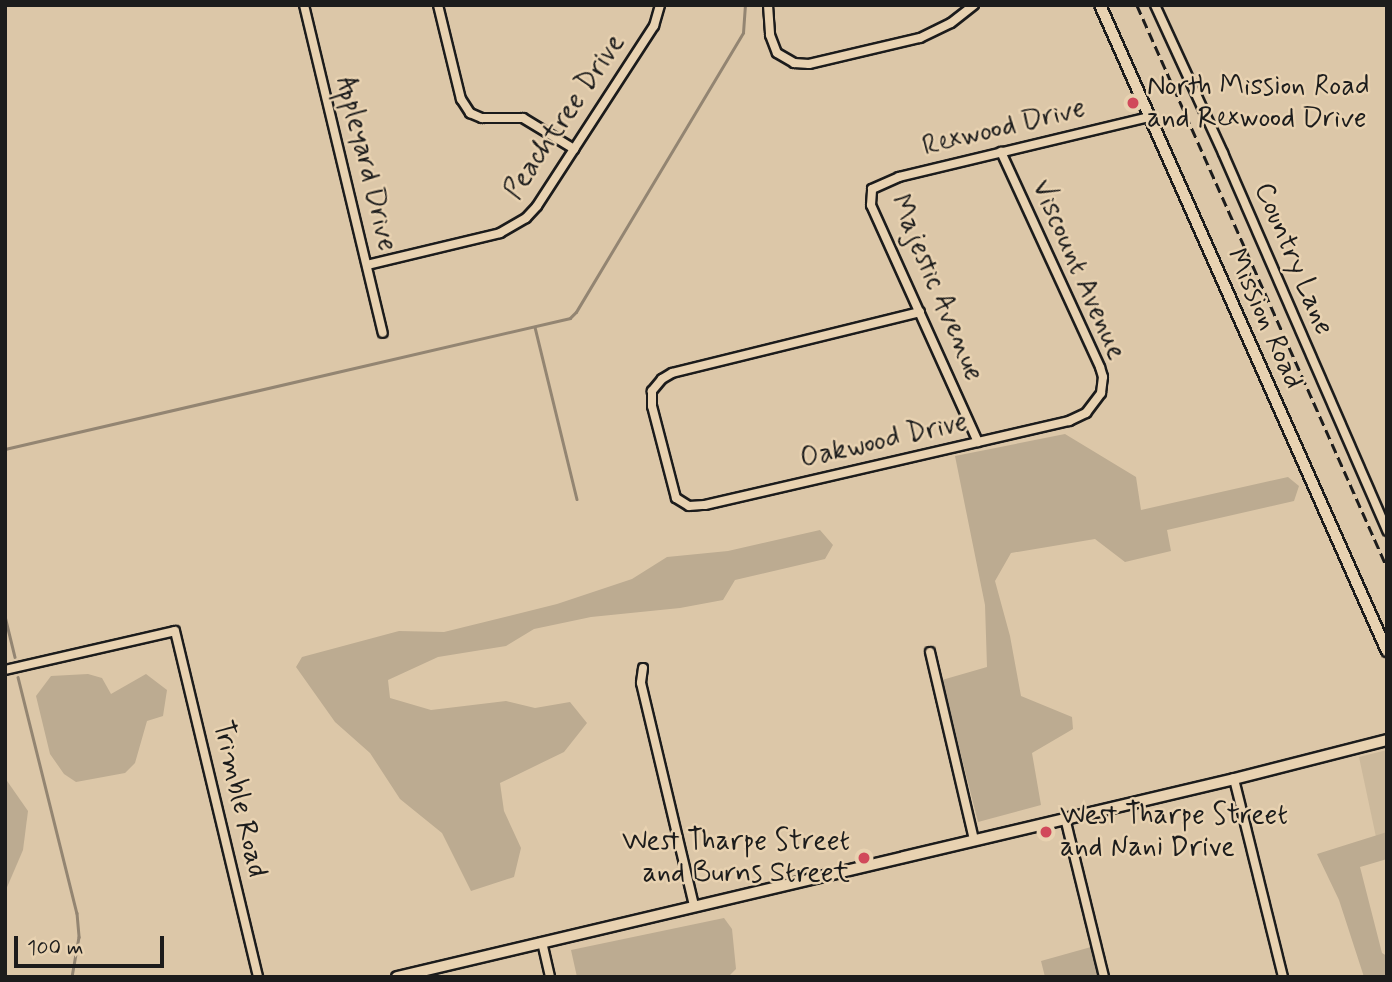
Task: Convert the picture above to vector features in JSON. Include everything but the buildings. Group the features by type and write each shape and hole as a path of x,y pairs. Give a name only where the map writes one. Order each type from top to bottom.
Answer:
{"main road":[{"name":"Mission Road","path":"1100,5 1387,651"},
{"path":"400,976 1234,779 1387,740"}],"street":[{"name":"Appleyard Drive","path":"304,5 383,333"},
{"path":"438,5 461,99 470,113 482,118 523,118 574,149"},
{"name":"Peachtree Drive","path":"367,265 515,227 537,206 654,26 660,5"},
{"path":"768,5 769,35 777,53 794,62 809,64 920,38 951,23 975,5"},
{"name":"Country Lane","path":"1155,5 1223,153 1387,531"},
{"name":"Rexwood Drive","path":"872,189 900,177 1149,117"},
{"name":"Viscount Avenue","path":"1001,152 1100,366 1103,385 1093,406"},
{"name":"Majestic Avenue","path":"872,189 871,205 978,442"},
{"name":"Oakwood Drive","path":"920,312 672,373 656,383 652,391 652,406 673,492 681,503 689,506 705,505 1069,421 1086,414 1093,406"},
{"name":"Trimble Road","path":"5,670 175,631 258,977"},
{"path":"930,652 974,840"},
{"path":"643,668 642,682 694,906"},
{"path":"1234,779 1283,977"},
{"path":"1065,818 1104,977"},
{"path":"542,942 550,977"}],"shaded area":[{"path":"1065,434 1136,477 1141,510 1288,477 1299,486 1294,501 1167,530 1171,551 1125,562 1095,539 1011,553 995,581 1010,636 1021,696 1072,717 1073,729 1032,753 1041,805 978,822 942,680 987,667 985,605 955,456"},
{"path":"820,530 833,545 825,559 735,580 723,600 680,608 591,617 534,629 506,646 438,657 388,680 390,698 431,710 506,701 535,708 570,702 587,723 564,752 500,783 504,811 521,848 514,877 471,891 442,833 400,799 370,753 335,722 296,667 302,657 399,631 444,632 557,604 632,579 667,557 728,551"},
{"path":"88,674 102,678 111,694 146,674 167,690 163,716 147,721 135,763 125,773 76,782 64,774 50,754 36,696 51,676"},
{"path":"1387,750 1387,834 1376,837 1359,757"},
{"path":"5,778 28,811 23,850 5,892"},
{"path":"1387,832 1387,859 1360,867 1382,953 1387,956 1387,977 1364,977 1339,900 1317,854"},
{"path":"724,918 732,929 736,969 728,977 577,977 571,950"},
{"path":"1091,947 1098,977 1045,977 1041,961"}],"waterway":[{"path":"5,449 570,318 743,33 745,5"},
{"path":"535,327 577,499"},
{"path":"5,616 15,657"},
{"path":"18,677 77,913 79,937 72,977"}],"railway":[{"path":"1137,5 1387,567"}],"place":[{"name":"North Mission Road and Rexwood Drive","path":"1133,103"},
{"name":"West Tharpe Street and Nani Drive","path":"1046,832"},
{"name":"West Tharpe Street and Burns Street","path":"864,858"}]}
